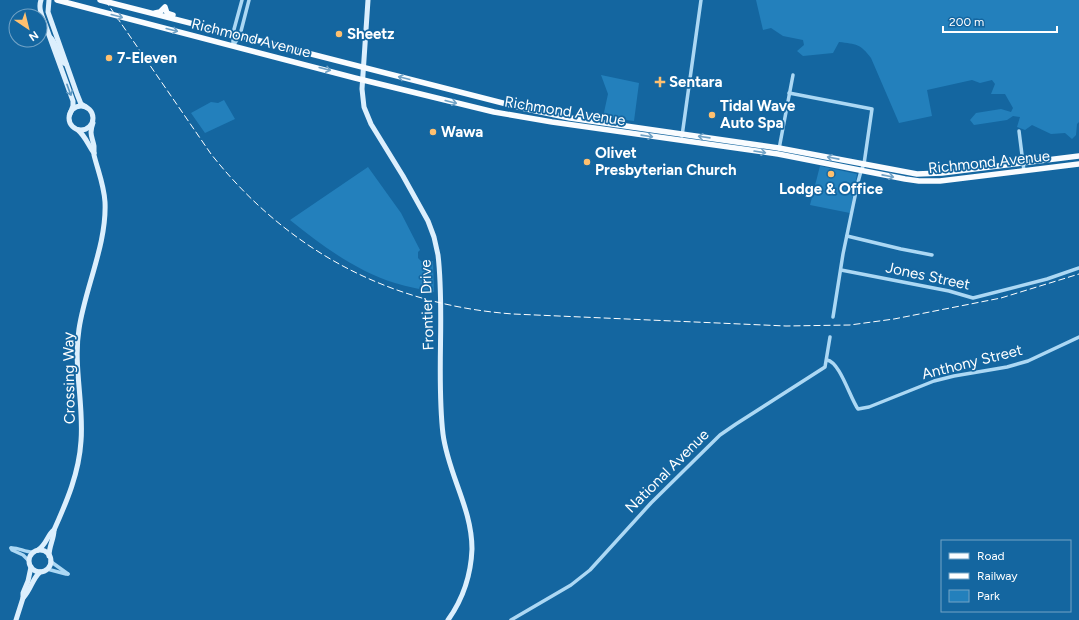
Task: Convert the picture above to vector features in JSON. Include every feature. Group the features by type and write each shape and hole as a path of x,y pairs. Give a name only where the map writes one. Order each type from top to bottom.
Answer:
{"main road":[{"name":"Richmond Avenue","path":"57,0 458,104 506,114 778,154 905,179 933,181 1079,164"},
{"name":"Richmond Avenue","path":"100,0 536,111 570,118 779,148 907,172 928,174 1023,164 1079,156"},
{"path":"152,13 160,12 165,7 166,11 170,14 192,20 198,24"}],"street":[{"path":"41,0 41,11 73,101 70,122 77,130 88,129 93,122 92,112 79,99 48,12 49,0"},
{"path":"233,46 233,33 242,0"},
{"path":"233,46 240,35 249,0"},
{"name":"Frontier Drive","path":"368,0 362,101 367,116 406,182 432,233 438,255 442,420 449,460 468,518 472,541 470,565 466,583 459,602 448,620"},
{"path":"680,140 683,134 701,0"},
{"path":"49,36 55,42 61,60 66,64"},
{"path":"60,67 63,68 68,77 72,80"},
{"path":"778,154 793,75"},
{"path":"789,93 872,109 864,164 861,171 840,270 833,317"},
{"path":"70,114 75,108 86,107"},
{"name":"Crossing Way","path":"50,558 50,546 54,530 76,476 81,440 77,348 79,328 102,237 105,202 102,180 90,135 93,122"},
{"name":"Crossing Way","path":"77,130 85,137 94,154"},
{"path":"1019,131 1024,171"},
{"path":"847,236 908,251 932,254"},
{"name":"Jones Street","path":"840,270 949,291 973,298 1047,279 1079,268"},
{"path":"827,360 830,337"},
{"name":"Anthony Street","path":"827,360 837,367 858,410 870,407 934,381 1024,363 1079,337"},
{"name":"National Avenue","path":"510,620 562,590 586,574 651,503 720,435 825,367 827,360"},
{"name":"Crossing Way","path":"36,551 44,546 51,532 54,530"},
{"path":"16,620 31,567 29,560 23,555 12,550 11,548 13,547 25,552 44,551 68,574 47,569 40,572 23,598"},
{"path":"29,560 36,551"},
{"path":"47,569 50,558"},
{"path":"31,567 33,570 40,572"}],"green space":[{"path":"756,0 1079,0 1079,122 1077,124 1076,135 1072,139 1065,133 1051,134 1032,125 1025,130 1017,127 1020,117 1013,116 1007,120 974,125 970,120 976,113 1001,109 1011,112 1013,108 1005,94 991,94 995,84 992,80 980,83 972,80 927,90 932,116 899,123 871,58 861,47 854,44 839,42 833,53 803,56 797,51 804,45 803,40 783,36 771,28 763,30"},
{"path":"601,75 639,83 634,121 603,117 608,94"},
{"path":"224,100 235,119 205,133 191,113 211,102 218,103"},
{"path":"820,166 857,174 850,213 810,205"},
{"path":"368,167 401,213 420,250 418,252 418,258 421,261 433,261 434,292 395,283 366,272 327,248 290,220"}],"railway":[{"path":"105,0 211,154 241,188 273,219 308,245 345,267 384,285 425,299 468,309 513,314 786,326 850,325 894,319 1001,298 1079,274"}],"place":[{"name":"Sheetz","path":"339,34"},
{"name":"7-Eleven","path":"109,58"},
{"name":"Sentara","path":"660,82"},
{"name":"Tidal Wave Auto Spa","path":"712,115"},
{"name":"Wawa","path":"433,132"},
{"name":"Olivet Presbyterian Church","path":"587,162"},
{"name":"Lodge & Office","path":"831,174"}]}
